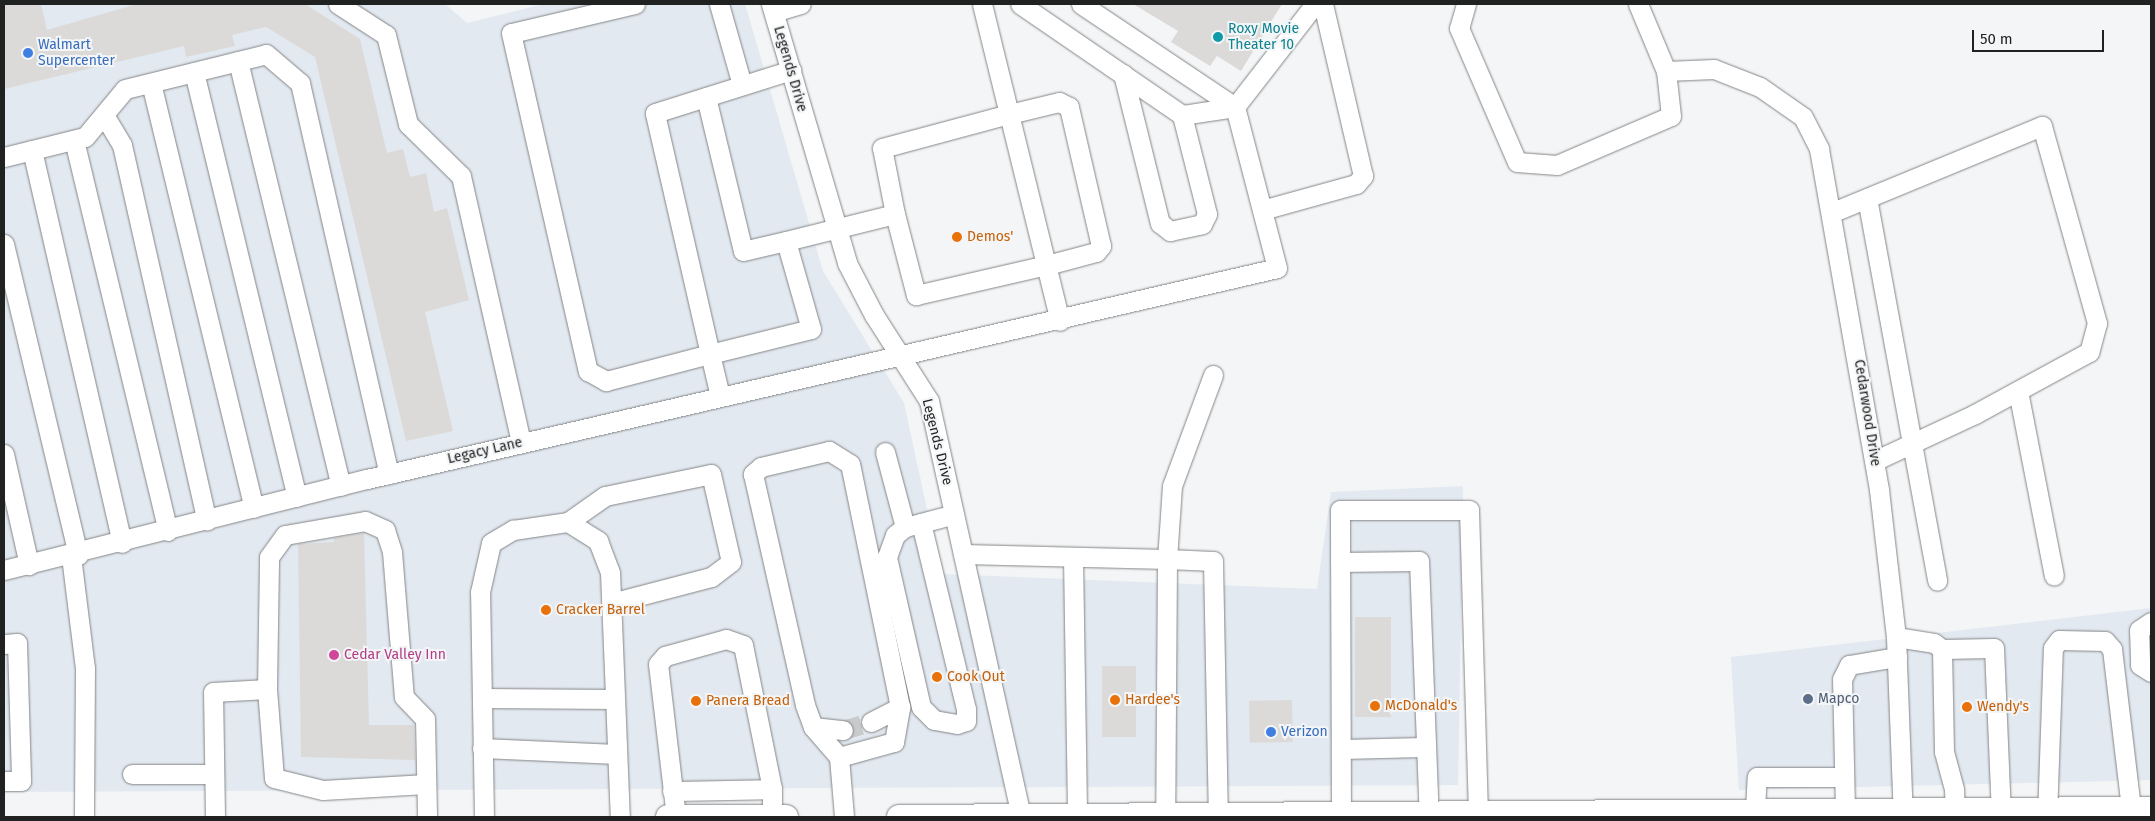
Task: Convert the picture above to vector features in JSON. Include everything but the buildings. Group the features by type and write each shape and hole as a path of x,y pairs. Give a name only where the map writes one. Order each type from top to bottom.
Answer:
{"main road":[{"path":"899,817 1218,814 1341,816 1845,809 1903,813 2138,812"},
{"path":"668,817 786,817"}],"street":[{"path":"338,4 386,35 408,124 461,176 522,442"},
{"path":"635,4 511,33 588,371 606,381 811,330 786,241"},
{"path":"719,4 742,86"},
{"path":"772,8 801,4"},
{"path":"982,4 1060,321"},
{"path":"1020,4 1182,114 1235,107 1315,4"},
{"path":"1081,4 1235,107 1262,210 1356,184 1363,176 1324,4"},
{"path":"1466,4 1459,28 1516,162 1557,165 1672,116 1666,71 1638,4"},
{"name":"Legends Drive","path":"772,8 837,229 861,293 902,354 929,401 1021,817"},
{"path":"4,157 85,138 125,89 266,54 300,83 390,474"},
{"path":"238,61 341,486"},
{"name":"Cedarwood Drive","path":"1666,71 1714,69 1760,87 1803,117 1819,149 1833,212 1874,461 1896,637 1903,813"},
{"path":"720,396 655,114 791,70"},
{"path":"194,72 297,497"},
{"path":"1123,74 1160,223 1170,231 1202,224 1207,214 1182,114"},
{"path":"151,83 254,508"},
{"path":"706,97 743,251 896,214"},
{"path":"1060,102 1068,108 1100,246 1096,252 916,295 896,214 882,148 1060,102"},
{"path":"104,115 122,144 207,521"},
{"path":"1833,212 2042,126 2097,323 2089,352 2018,391 1874,461"},
{"path":"74,140 168,531"},
{"path":"32,150 122,543"},
{"path":"1867,198 1937,580"},
{"name":"Legacy Lane","path":"4,570 74,556 297,497 522,442 902,354 1060,321 1278,268 1262,210"},
{"path":"4,244 74,556 85,668 84,817"},
{"path":"1165,815 1168,559 1172,486 1213,375"},
{"path":"2018,391 2054,576"},
{"path":"839,757 894,742 900,707 850,464 829,451 760,467 753,474 813,726 839,757 844,817"},
{"path":"885,452 913,525 946,626 966,709 966,721 935,719 921,708 887,557 895,535 913,525 954,514"},
{"path":"4,454 29,565"},
{"path":"484,817 480,592 490,543 513,530 568,522 605,496 711,474 731,562 711,577 611,603"},
{"path":"1341,816 1340,510 1469,510 1480,814"},
{"path":"426,784 323,790 274,778 267,689 268,557 284,536 365,521 385,530 392,552 404,697 425,719 427,817"},
{"path":"568,522 598,540 610,572 620,817"},
{"path":"963,554 1213,561 1218,814"},
{"path":"1073,556 1077,815"},
{"path":"1340,562 1419,561 1424,747 1428,815"},
{"path":"2151,622 2139,630 2140,665 2151,672"},
{"path":"1896,637 1934,643 1942,649 1994,648 2001,813"},
{"path":"676,817 658,681 658,664 665,656 726,639 743,646 772,790 772,817"},
{"path":"2048,813 2053,648 2059,640 2105,641 2112,649 2138,812"},
{"path":"4,644 17,643 21,781 4,780"},
{"path":"1942,649 1944,752 1955,813"},
{"path":"1845,809 1842,679 1849,665 1897,657"},
{"path":"215,817 213,692 267,689"},
{"path":"482,698 615,699"},
{"path":"871,722 900,707"},
{"path":"813,726 843,730"},
{"path":"1341,749 1424,747"},
{"path":"482,748 617,754"},
{"path":"132,774 214,774"},
{"path":"1755,810 1757,777 1843,777"},
{"path":"672,791 772,790"}],"shaded area":[{"path":"4,4 445,4 467,23 544,4 745,4 823,271 904,403 941,574 1317,589 1331,492 1463,486 1458,785 4,792"},
{"path":"2151,608 2151,780 1739,790 1731,657"}],"tunnel":[{"path":"843,730 871,722"}],"place":[{"name":"Roxy Movie Theater 10","path":"1218,37"},
{"name":"Walmart Supercenter","path":"28,53"},
{"name":"Demos'","path":"957,237"},
{"name":"Cracker Barrel","path":"546,610"},
{"name":"Cedar Valley Inn","path":"334,655"},
{"name":"Cook Out","path":"937,677"},
{"name":"Mapco","path":"1808,699"},
{"name":"Hardee's","path":"1115,700"},
{"name":"Panera Bread","path":"696,701"},
{"name":"McDonald's","path":"1375,706"},
{"name":"Wendy's","path":"1967,707"},
{"name":"Verizon","path":"1271,732"}]}
